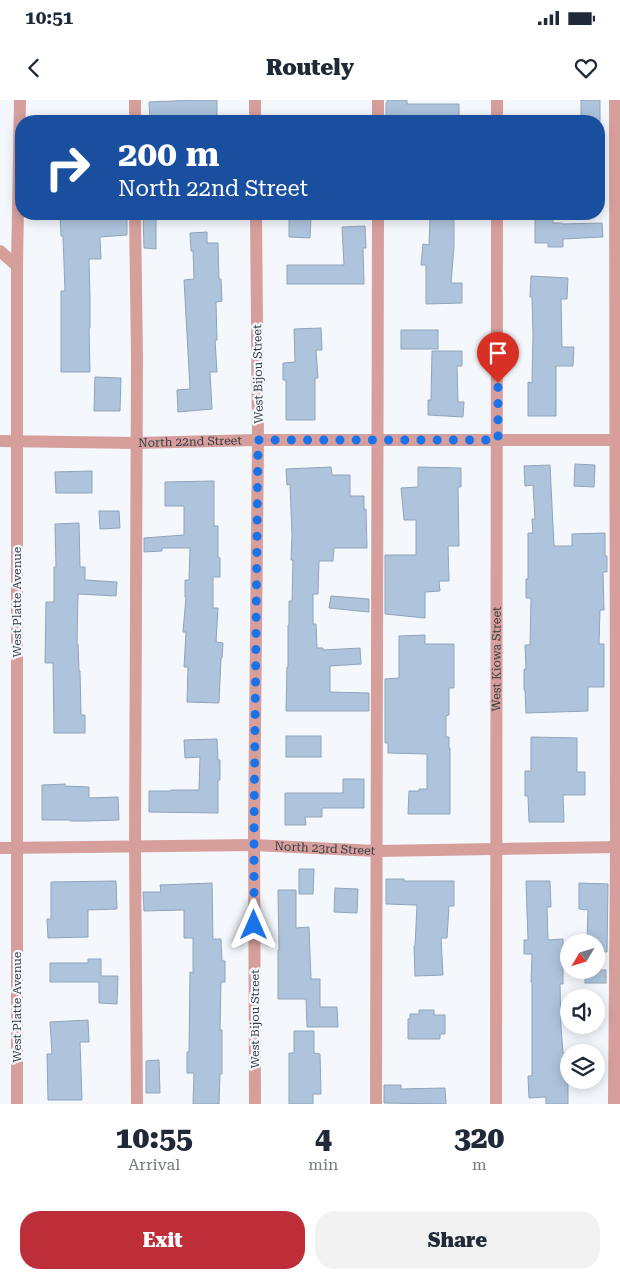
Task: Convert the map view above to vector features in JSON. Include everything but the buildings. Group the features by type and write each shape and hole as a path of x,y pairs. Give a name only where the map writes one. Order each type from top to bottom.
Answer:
{"street":[{"name":"West Platte Avenue","path":"20,100 20,115"},
{"path":"135,100 135,115"},
{"path":"255,100 255,115"},
{"path":"378,100 378,115"},
{"path":"497,100 497,115"},
{"path":"614,1104 618,847 618,440 615,100"},
{"name":"West Platte Avenue","path":"17,1104 18,220"},
{"path":"135,220 137,1104"},
{"name":"West Bijou Street","path":"255,1104 254,846 258,440 256,220"},
{"path":"376,1104 378,220"},
{"name":"West Kiowa Street","path":"496,1104 497,220"},
{"path":"0,251 17,266"},
{"name":"North 22nd Street","path":"0,441 136,443 258,440 618,440"},
{"name":"North 23rd Street","path":"0,848 254,846 376,851 618,847"}],"route":[{"path":"254,925 258,440 498,440 498,383"}]}
